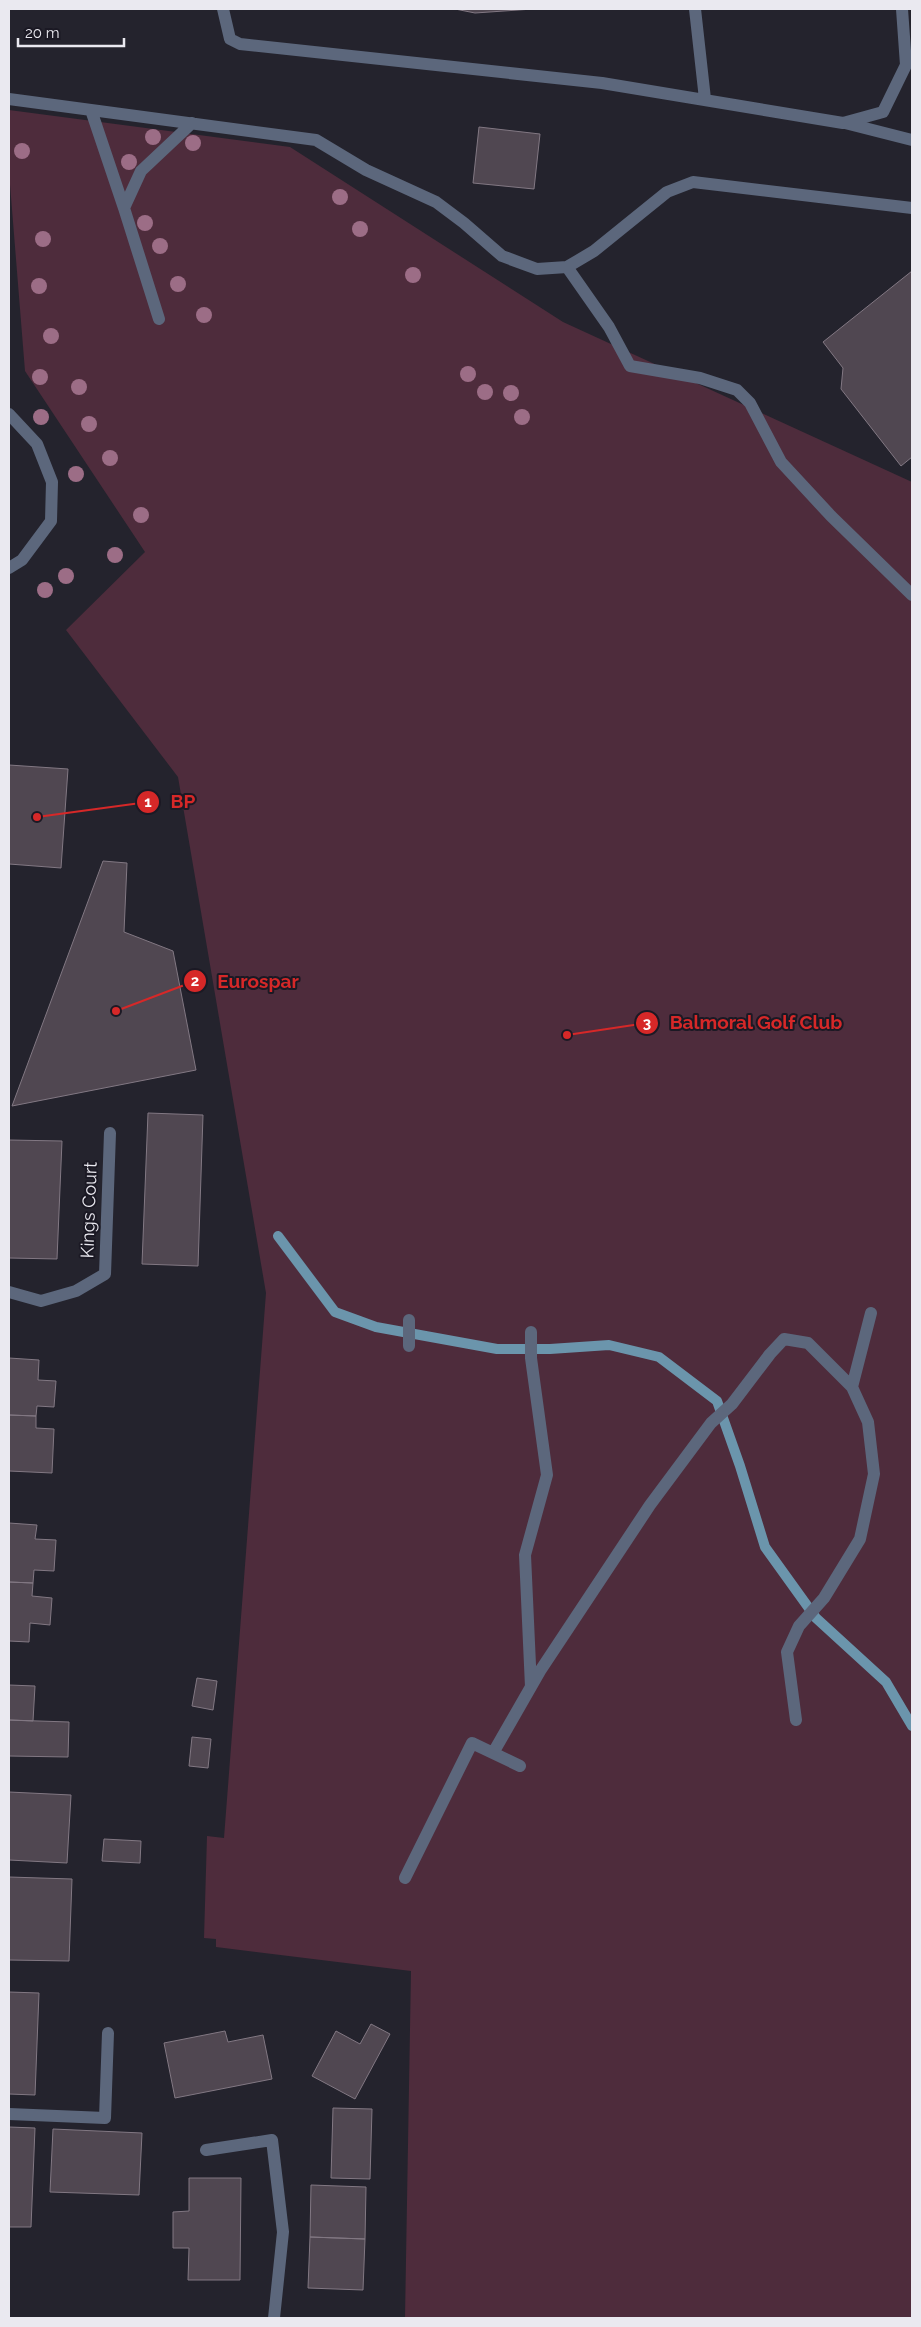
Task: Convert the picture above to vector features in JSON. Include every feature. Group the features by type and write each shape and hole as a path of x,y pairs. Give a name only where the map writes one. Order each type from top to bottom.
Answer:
{"street":[{"path":"223,9 230,39 240,44 602,83 843,123 912,140"},
{"path":"694,9 705,99"},
{"path":"843,123 883,112 906,65 902,9"},
{"path":"9,99 316,140 366,170 436,202 502,256 537,269 567,267 594,251 667,192 693,182 912,208"},
{"path":"91,110 159,319"},
{"path":"124,208 141,171 192,124"},
{"path":"567,267 609,327 630,366 700,378 737,390 750,403 781,462 831,516 912,595"},
{"path":"9,414 37,444 52,482 51,522 22,560 9,568"},
{"name":"Kings Court","path":"9,1292 41,1301 76,1291 105,1274 110,1133"},
{"path":"852,1387 871,1313"},
{"path":"409,1320 409,1346"},
{"path":"531,1332 531,1358 547,1475 525,1555 531,1687"},
{"path":"493,1753 531,1687 650,1505 710,1424 732,1404 770,1354 784,1339 808,1343 852,1387 868,1422 874,1474 860,1539 824,1598 799,1626 788,1652 796,1720"},
{"path":"405,1878 472,1743 520,1766"},
{"path":"9,2114 105,2118 108,2032"},
{"path":"206,2150 272,2140 283,2232 274,2318"}],"shaded area":[{"path":"9,110 290,147 563,322 912,482 912,2318 405,2318 411,1971 216,1947 216,1939 204,1938 207,1836 224,1838 266,1293 178,777 66,630 145,552 25,371 9,172"}],"building":[{"path":"455,9 533,9 475,13"},
{"path":"479,127 540,134 534,189 473,183"},
{"path":"912,271 912,457 901,466 841,389 843,368 823,342"},
{"path":"9,765 68,769 61,868 9,864"},
{"path":"103,861 127,863 124,932 173,951 196,1070 12,1106"},
{"path":"148,1113 203,1115 198,1266 142,1264"},
{"path":"9,1140 62,1141 57,1259 9,1258"},
{"path":"9,1358 39,1360 38,1380 56,1381 54,1407 37,1406 36,1416 9,1415"},
{"path":"9,1415 36,1416 36,1428 54,1429 52,1473 9,1471"},
{"path":"9,1523 37,1525 35,1539 56,1540 54,1571 34,1570 33,1583 9,1582"},
{"path":"9,1582 33,1583 32,1596 52,1598 50,1625 30,1623 29,1642 9,1641"},
{"path":"197,1678 217,1681 213,1710 192,1706"},
{"path":"9,1685 35,1686 33,1721 9,1720"},
{"path":"9,1720 69,1722 68,1757 9,1756"},
{"path":"192,1737 211,1739 208,1768 189,1766"},
{"path":"9,1792 71,1795 67,1863 9,1860"},
{"path":"104,1839 141,1841 140,1863 102,1861"},
{"path":"9,1877 72,1879 69,1961 9,1960"},
{"path":"9,1992 39,1993 35,2095 9,2094"},
{"path":"371,2024 390,2034 355,2099 312,2076 336,2031 360,2044"},
{"path":"225,2031 228,2042 263,2035 272,2079 175,2098 164,2043"},
{"path":"333,2108 372,2109 370,2179 331,2178"},
{"path":"9,2127 35,2128 31,2227 9,2227"},
{"path":"53,2129 142,2133 139,2195 50,2192"},
{"path":"189,2178 241,2178 240,2280 188,2280 189,2248 173,2248 173,2212 189,2211"},
{"path":"311,2185 366,2187 365,2239 310,2237"},
{"path":"310,2237 365,2239 363,2290 308,2288"}],"waterway":[{"path":"278,1236 335,1312 376,1327 497,1349 550,1349 609,1345 659,1357 717,1401 740,1466 765,1547 816,1618 886,1682 912,1726"}],"place":[{"name":"BP","path":"37,817"},
{"name":"Eurospar","path":"116,1011"},
{"name":"Balmoral Golf Club","path":"567,1035"}]}
